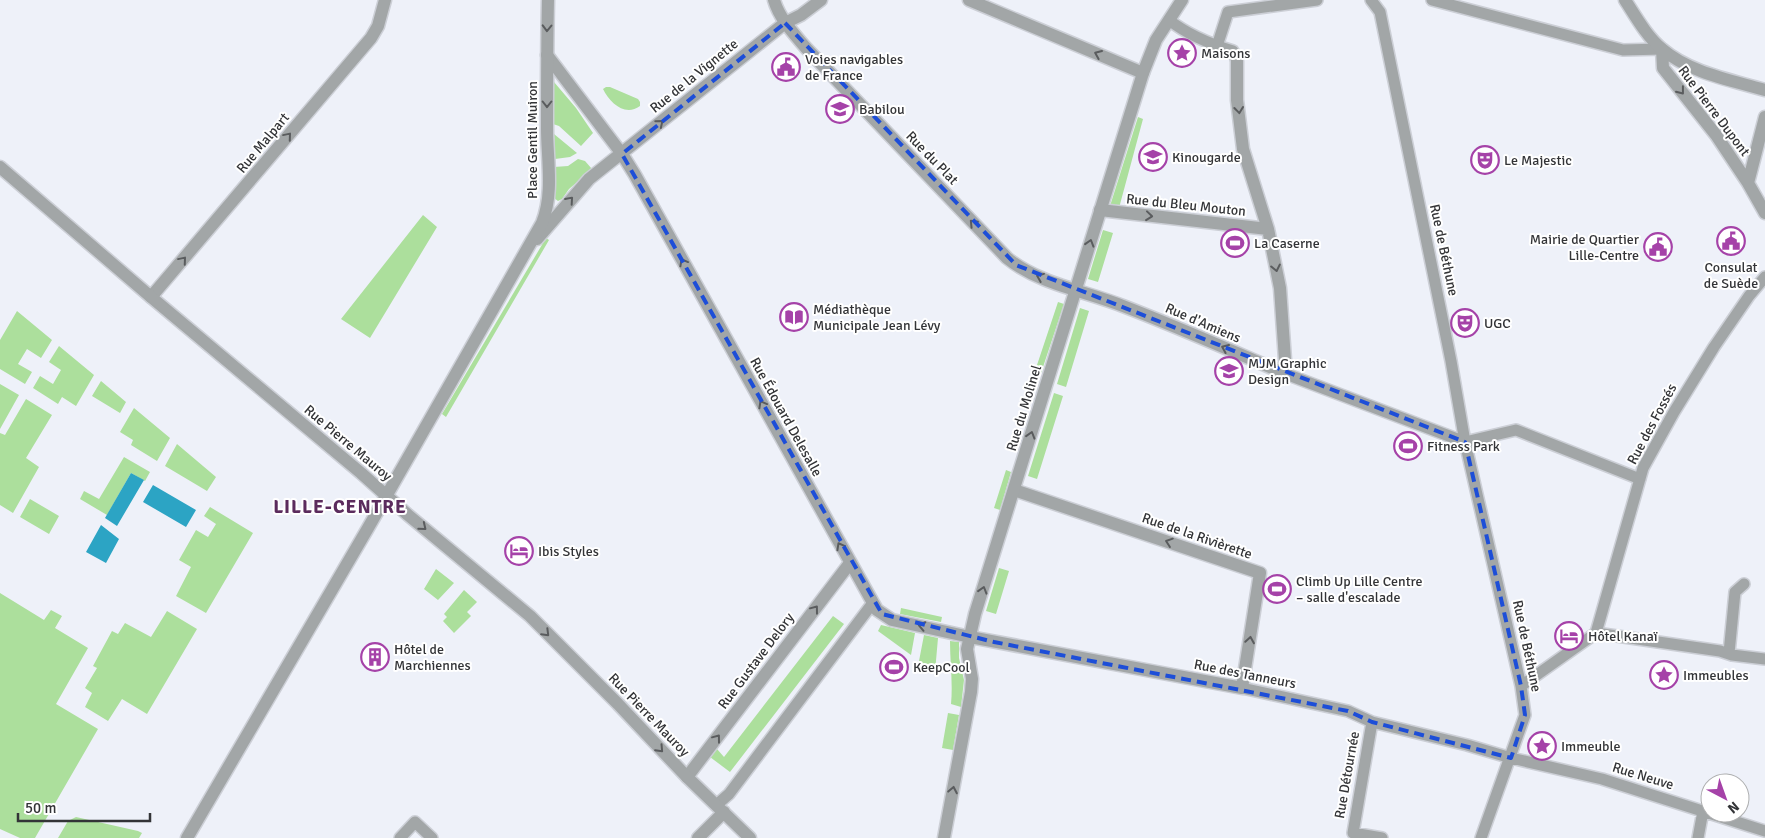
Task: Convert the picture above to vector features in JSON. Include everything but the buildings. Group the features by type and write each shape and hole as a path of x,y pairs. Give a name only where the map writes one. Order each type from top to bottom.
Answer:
{"street":[{"name":"Rue Malpart","path":"151,297 371,38 378,26 385,0"},
{"name":"Place Gentil Muiron","path":"527,251 542,223 547,207 548,0"},
{"name":"Rue de la Vignette","path":"527,251 589,179 785,22 801,15 821,0"},
{"path":"969,0 1143,73"},
{"name":"Rue du Molinel","path":"944,838 972,685 968,655 970,637 1143,73 1151,49 1182,0"},
{"path":"1217,46 1228,12 1317,0"},
{"name":"Rue de Béthune","path":"1371,0 1380,12 1451,361 1465,442 1521,686 1525,714 1511,758 1481,838"},
{"path":"1432,0 1623,50 1662,49"},
{"path":"1625,0 1634,6 1652,39 1662,49 1688,66 1765,90"},
{"name":"Rue du Plat","path":"775,1 785,22 806,48 1006,258 1029,272 1098,297"},
{"path":"1168,20 1185,32 1233,51 1236,61 1237,100 1244,150 1268,229 1280,288 1286,374"},
{"name":"Rue Pierre Dupont","path":"1662,49 1663,68 1716,135 1748,183 1765,213"},
{"path":"547,55 622,154"},
{"path":"1748,183 1765,117"},
{"name":"Rue Édouard Delesalle","path":"622,154 872,604 882,614 892,620 970,637"},
{"name":"Rue Pierre Mauroy","path":"0,167 151,297 357,469 408,515 530,616 618,704 687,777 722,807 750,838"},
{"name":"Rue du Bleu Mouton","path":"1100,210 1268,229"},
{"path":"187,838 527,251"},
{"name":"Rue des Fossés","path":"1596,633 1643,468 1674,412 1714,347 1749,296 1765,277"},
{"name":"Rue d'Amiens","path":"1098,297 1122,305 1286,374 1465,442"},
{"path":"1465,442 1516,430 1640,479"},
{"name":"Rue de la Rivièrette","path":"1014,490 1260,574 1242,688"},
{"name":"Rue Gustave Delory","path":"687,777 850,562"},
{"path":"1724,652 1735,592 1744,584"},
{"path":"698,838 872,604"},
{"path":"1521,686 1596,633 1765,659"},
{"name":"Rue des Tanneurs","path":"970,637 1242,688 1348,711 1372,722 1467,745 1511,758"},
{"name":"Rue Détournée","path":"1372,722 1353,833 1382,838"},
{"name":"Rue Neuve","path":"1511,758 1602,779 1700,810"},
{"path":"400,838 415,822 432,838"},
{"path":"1698,838 1701,823"},
{"name":"Rue Neuve","path":"1740,823 1765,831"}],"highlighted area":[{"path":"785,23 1016,265 1465,442 1521,686 1525,715 1511,758 1372,722 1348,711 994,642 882,614 622,154"}],"green space":[{"path":"554,82 576,108 593,133 581,146 559,126 553,124"},
{"path":"606,87 638,99 640,106 629,110 618,107 603,89"},
{"path":"1138,117 1143,119 1119,208 1110,206"},
{"path":"554,134 577,153 570,157 555,159"},
{"path":"578,159 585,161 592,169 558,201 554,198 554,167 568,166"},
{"path":"423,215 437,227 370,338 341,319"},
{"path":"1103,230 1113,233 1098,282 1088,279"},
{"path":"546,238 549,240 446,417 442,414"},
{"path":"1058,302 1064,304 1041,373 1035,371"},
{"path":"1080,308 1089,311 1066,387 1057,384"},
{"path":"17,311 52,340 41,358 27,349 18,364 32,372 25,384 0,369 0,340"},
{"path":"59,346 94,375 76,406 62,397 58,404 33,388 40,376 53,384 61,370 49,362"},
{"path":"101,381 126,402 120,413 92,396"},
{"path":"0,384 19,395 0,429"},
{"path":"1054,393 1063,396 1037,479 1028,476"},
{"path":"26,399 52,415 26,458 39,467 13,513 0,505 0,433 5,435"},
{"path":"134,408 170,438 157,461 131,445 133,440 120,432"},
{"path":"177,444 216,477 207,491 165,466"},
{"path":"124,457 150,472 145,481 131,473 107,515 80,499 84,491 99,499"},
{"path":"1006,470 1011,472 1000,510 994,508"},
{"path":"30,499 59,516 49,534 20,517"},
{"path":"210,507 253,533 206,613 176,596 191,567 179,560 196,530 208,537 216,524 204,516"},
{"path":"999,568 1009,571 996,614 986,611"},
{"path":"436,569 454,583 438,600 424,589"},
{"path":"464,590 477,602 467,612 471,616 454,633 443,621 447,617 444,614"},
{"path":"0,593 44,620 51,610 62,616 55,628 88,648 56,704 98,729 35,838 20,838 0,829"},
{"path":"901,608 942,617 941,622 900,614"},
{"path":"167,611 197,629 147,714 122,699 108,721 85,707 92,693 85,688 97,668 93,666 112,631 118,634 125,623 151,637"},
{"path":"833,616 844,624 730,772 710,757 717,749 724,757"},
{"path":"881,625 915,633 911,655 878,631"},
{"path":"924,635 938,638 935,672 919,661"},
{"path":"950,641 959,642 959,658 964,680 961,707 951,704"},
{"path":"948,713 959,715 953,750 942,748"},
{"path":"76,817 142,833 139,838 58,838 68,821"}],"water":[{"path":"131,473 144,480 117,526 105,518"},
{"path":"153,485 196,510 186,527 143,502"},
{"path":"101,525 119,539 106,563 86,552"}],"place":[{"name":"Maisons","path":"1182,53"},
{"name":"Voies navigables de France","path":"786,67"},
{"name":"Babilou","path":"840,109"},
{"name":"Kinougarde","path":"1153,157"},
{"name":"Le Majestic","path":"1485,160"},
{"name":"Consulat de Suède","path":"1731,241"},
{"name":"La Caserne","path":"1235,243"},
{"name":"Mairie de Quartier Lille-Centre","path":"1658,247"},
{"name":"Médiathèque Municipale Jean Lévy","path":"794,317"},
{"name":"UGC","path":"1465,323"},
{"name":"MJM Graphic Design","path":"1229,371"},
{"name":"Fitness Park","path":"1408,446"},
{"name":"Ibis Styles","path":"519,551"},
{"name":"Climb Up Lille Centre – salle d'escalade","path":"1277,589"},
{"name":"Hôtel Kanaï","path":"1569,636"},
{"name":"Hôtel de Marchiennes","path":"375,657"},
{"name":"KeepCool","path":"894,667"},
{"name":"Immeubles","path":"1664,675"},
{"name":"Immeuble","path":"1542,746"}],"district":[{"name":"LILLE-CENTRE","path":"340,507"}]}
